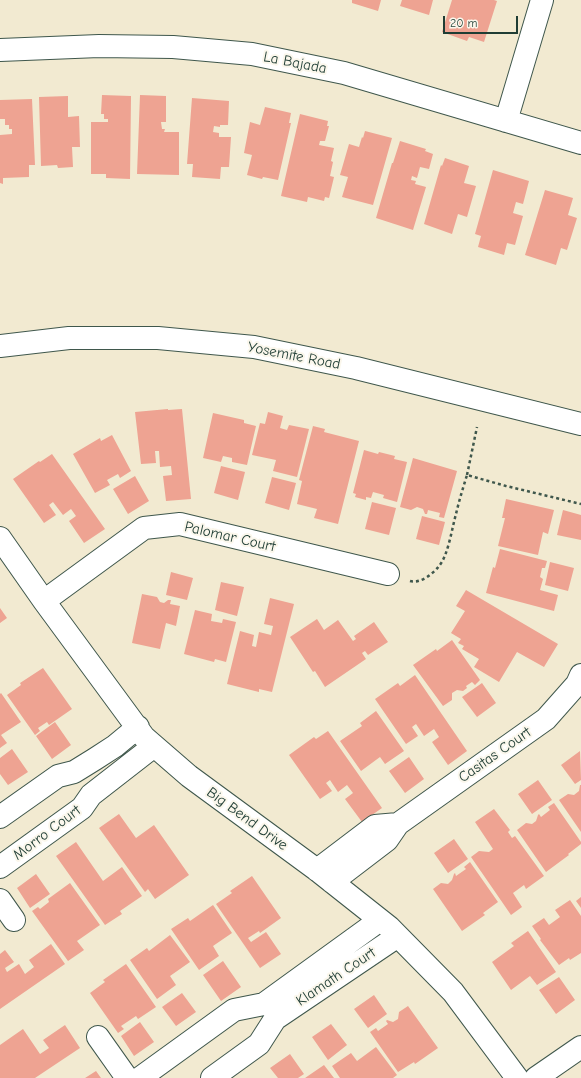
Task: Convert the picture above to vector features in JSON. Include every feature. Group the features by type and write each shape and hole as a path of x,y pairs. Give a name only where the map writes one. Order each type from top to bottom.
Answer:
{"street":[{"path":"506,122 542,0"},
{"name":"La Bajada","path":"0,50 99,46 173,47 252,54 344,73 581,143"},
{"name":"Yosemite Road","path":"0,346 69,338 158,338 254,347 356,368 581,424"},
{"name":"Palomar Court","path":"44,601 144,528 180,524 388,574"},
{"name":"Big Bend Drive","path":"0,538 44,601 144,737 189,776 324,876 398,936 453,992 517,1078"},
{"name":"Casitas Court","path":"324,876 375,826 398,824 546,719 577,684 581,675"},
{"path":"0,816 58,776 74,772 114,746 138,727"},
{"name":"Morro Court","path":"0,868 82,808 91,795 154,746"},
{"name":"Morro Court","path":"74,772 91,795"},
{"path":"0,900 14,920"},
{"name":"Klamath Court","path":"212,1078 259,1044 269,1011 380,920"},
{"name":"Klamath Court","path":"140,1078 234,1010 269,1011 398,936"},
{"path":"98,1037 127,1078"},
{"path":"536,1078 581,1047"}],"path":[{"path":"388,574 413,582 428,577 440,566 450,540 467,475 477,427"},
{"path":"467,475 581,504"}],"building":[{"path":"352,0 381,0 378,11 352,3"},
{"path":"402,0 433,0 429,15 400,6"},
{"path":"452,0 497,1 484,42 469,37 467,41 442,32"},
{"path":"102,95 131,96 130,179 106,178 106,174 91,174 91,122 108,122 108,119 104,119 104,114 101,114"},
{"path":"140,95 166,96 166,122 161,122 162,129 165,129 164,132 179,132 179,175 137,174"},
{"path":"68,96 68,117 79,116 80,147 72,147 73,167 58,168 57,165 41,166 39,97"},
{"path":"192,98 229,101 228,125 220,125 220,127 214,126 213,132 219,133 219,137 231,137 229,167 221,167 220,179 192,177 193,164 187,164"},
{"path":"32,99 35,165 29,165 29,177 3,178 3,184 0,183 0,135 12,134 12,129 9,129 9,125 5,125 5,119 0,119 0,100"},
{"path":"265,107 291,113 289,123 291,123 278,180 263,177 262,179 247,175 252,155 244,153 250,122 260,125"},
{"path":"300,114 328,121 327,126 329,126 325,141 320,141 319,145 334,148 330,176 334,177 329,198 325,197 324,201 308,197 307,202 281,196"},
{"path":"365,131 392,138 373,205 342,197 348,177 340,175 349,144 359,147"},
{"path":"400,141 426,149 425,151 433,154 429,169 420,167 417,178 412,176 411,180 416,181 415,184 426,187 413,230 376,218"},
{"path":"445,158 469,166 464,183 476,186 467,217 458,214 452,234 424,224 441,165 442,166"},
{"path":"493,170 529,181 523,204 516,202 513,213 523,216 515,245 507,243 504,255 478,247 481,236 475,234"},
{"path":"545,190 573,198 568,215 577,218 567,250 561,248 556,265 525,255"},
{"path":"182,409 191,499 166,501 163,476 172,475 171,466 160,467 159,451 155,451 156,463 141,464 135,412"},
{"path":"268,412 283,416 280,428 287,430 289,425 309,429 297,477 273,471 276,460 252,455 260,423 265,424"},
{"path":"213,413 244,420 244,423 256,426 247,465 232,462 232,458 223,456 221,462 203,458"},
{"path":"313,426 325,429 324,432 359,441 338,524 314,518 317,509 297,504 302,481 299,480"},
{"path":"112,435 131,471 120,478 118,474 107,480 110,485 95,493 73,454 100,438 101,441"},
{"path":"364,450 378,454 379,452 395,456 394,459 407,462 397,502 383,498 384,495 373,492 371,498 366,497 366,500 355,497 356,494 353,493"},
{"path":"52,454 105,529 84,543 69,521 76,516 71,509 63,515 53,502 49,505 56,515 44,523 13,479"},
{"path":"413,458 457,471 444,518 439,517 440,513 428,510 427,514 425,514 423,509 417,507 411,510 400,507"},
{"path":"221,466 245,472 238,500 214,493"},
{"path":"135,476 149,501 128,514 113,489"},
{"path":"272,477 296,483 289,510 265,503"},
{"path":"506,499 554,510 548,534 543,532 538,555 498,546 505,518 502,518"},
{"path":"372,502 396,508 389,535 365,529"},
{"path":"563,510 581,515 581,540 557,535"},
{"path":"422,516 445,522 439,545 416,539"},
{"path":"500,549 547,561 545,568 542,568 540,577 543,579 540,590 558,595 554,611 486,593 493,567 495,568"},
{"path":"550,562 574,568 568,591 545,585"},
{"path":"171,572 193,578 187,600 166,595"},
{"path":"221,582 244,587 237,616 215,610"},
{"path":"466,590 558,644 544,667 517,652 499,682 474,667 479,659 462,649 464,646 458,643 461,639 451,633 465,611 456,606"},
{"path":"142,594 157,597 160,602 164,603 171,600 170,604 180,606 176,626 166,623 160,649 132,643"},
{"path":"270,598 294,604 272,692 259,689 259,692 227,684 240,631 254,635 252,646 256,647 259,632 271,635 273,626 264,624"},
{"path":"0,608 7,618 0,623"},
{"path":"195,610 212,614 211,621 222,623 223,619 236,622 226,662 215,659 214,662 184,654"},
{"path":"317,619 324,630 338,620 353,641 356,639 354,636 374,622 388,642 368,655 365,651 362,653 366,659 325,687 315,671 313,672 290,637"},
{"path":"452,640 480,680 475,685 472,682 466,686 467,688 463,691 457,690 452,693 452,700 443,706 413,665"},
{"path":"43,668 72,709 49,725 47,722 38,728 40,731 35,735 7,695 21,685 20,683"},
{"path":"415,675 467,751 448,765 432,742 439,737 434,729 424,736 416,724 412,727 418,736 406,744 375,699 398,683 400,686"},
{"path":"482,683 496,703 477,717 462,697"},
{"path":"1,693 21,722 1,735 7,743 0,748 0,694"},
{"path":"376,711 404,751 385,764 380,757 361,771 340,741 362,726 360,723"},
{"path":"55,722 71,745 52,759 36,736"},
{"path":"328,731 382,808 362,822 345,799 353,793 347,785 338,792 330,780 326,783 332,791 320,799 289,755 314,737 316,739"},
{"path":"12,749 28,772 8,785 0,774 0,758"},
{"path":"580,751 581,780 575,784 561,765"},
{"path":"409,757 424,779 405,793 389,771"},
{"path":"538,780 552,800 532,814 518,794"},
{"path":"580,785 581,832 559,800 568,794 574,795 579,791"},
{"path":"554,803 581,844 546,872 517,830 526,823 532,824 536,821 539,814 541,817 550,810 548,807"},
{"path":"494,809 510,830 508,832 512,838 515,836 544,876 526,889 524,885 513,893 522,907 511,915 471,857 479,851 489,852 493,849 475,822"},
{"path":"119,814 136,838 154,825 189,875 155,899 148,889 145,892 99,828"},
{"path":"454,839 468,859 448,873 434,853"},
{"path":"76,842 103,881 122,867 142,896 120,911 122,914 105,925 56,856"},
{"path":"470,862 498,902 483,913 485,915 462,931 433,889 441,883 448,884 452,880 455,873 456,876 466,869 464,867"},
{"path":"36,874 50,894 30,908 17,888"},
{"path":"252,876 281,918 260,933 259,931 248,938 251,942 266,932 281,954 260,968 216,904 232,893 230,891"},
{"path":"70,883 100,925 77,941 84,950 68,961 32,911 38,907 40,909 49,902 48,899"},
{"path":"581,897 581,908 576,901"},
{"path":"570,900 581,916 581,953 570,960 569,958 559,965 540,940 541,939 532,926 544,918 549,925 560,917 555,910"},
{"path":"213,905 232,933 213,946 219,956 199,970 171,929 188,918 190,921"},
{"path":"528,931 556,972 537,985 530,976 511,990 492,962 514,946 511,943"},
{"path":"170,935 190,962 170,976 176,985 157,999 130,960 147,948 149,951"},
{"path":"51,944 65,964 0,1009 0,954 5,950 14,962 5,968 7,972 19,964 25,974 34,967 29,960"},
{"path":"223,961 241,987 221,1001 203,975"},
{"path":"126,964 156,1007 138,1019 136,1016 121,1026 124,1029 118,1033 90,993 105,982 103,980"},
{"path":"559,977 575,1000 556,1014 539,990"},
{"path":"182,993 196,1012 176,1026 162,1007"},
{"path":"374,995 387,1014 368,1028 354,1009"},
{"path":"408,1006 438,1048 415,1064 414,1062 398,1072 370,1032 376,1028 378,1031 388,1024 386,1021 387,1020 393,1022 398,1019 399,1012"},
{"path":"140,1022 154,1042 134,1056 121,1036"},
{"path":"331,1024 347,1045 328,1060 312,1037"},
{"path":"65,1025 80,1048 35,1078 0,1078 0,1045 23,1029 40,1054 49,1048 43,1040"},
{"path":"376,1047 397,1075 393,1078 340,1078 332,1066 351,1053 357,1061"},
{"path":"290,1054 304,1074 298,1078 278,1078 270,1068"},
{"path":"324,1065 334,1078 305,1078"},
{"path":"96,1071 101,1078 85,1078"}]}
